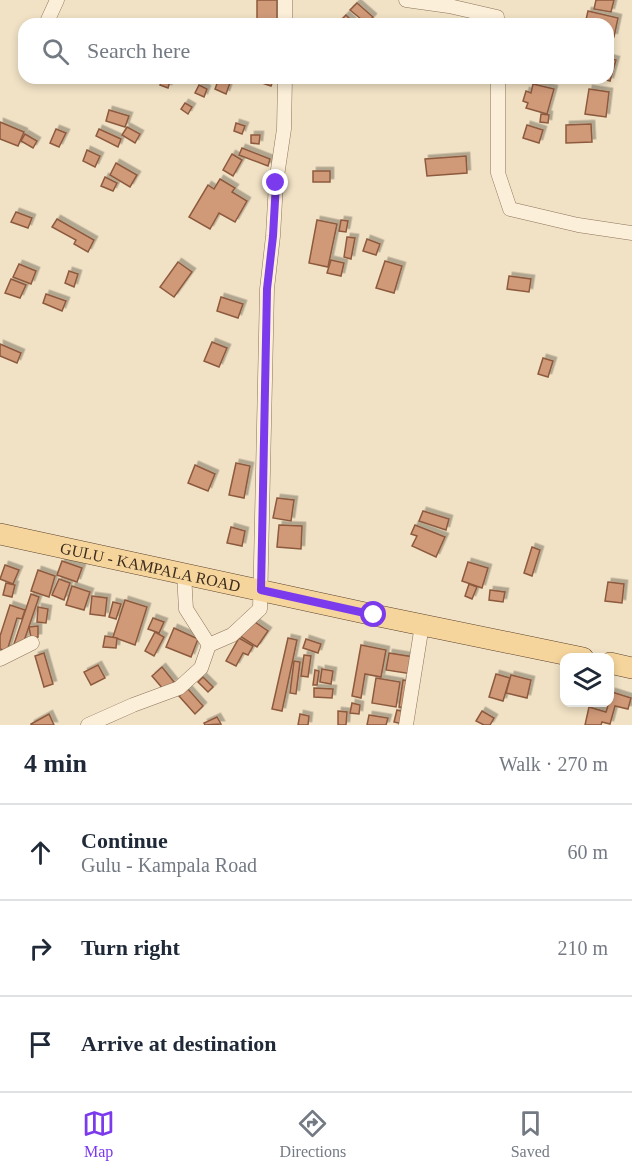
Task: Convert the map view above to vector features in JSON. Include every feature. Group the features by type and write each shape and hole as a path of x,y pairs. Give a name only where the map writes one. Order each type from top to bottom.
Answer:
{"main road":[{"name":"GULU - KAMPALA ROAD","path":"0,534 563,653"},
{"path":"614,664 632,668"}],"street":[{"path":"49,18 57,0"},
{"path":"285,0 285,18"},
{"path":"406,0 449,6 497,18"},
{"path":"88,725 179,688 201,668 209,645 232,635 260,609 267,289 276,183 284,129 285,84"},
{"path":"498,84 498,173 510,209 578,225 632,232"},
{"path":"184,574 186,609 209,645"},
{"path":"406,725 422,625"},
{"path":"0,659 32,643"}],"building":[{"path":"257,0 277,0 277,18 257,18"},
{"path":"596,0 614,0 611,12 594,9"},
{"path":"357,3 373,17 360,18 350,10"},
{"path":"588,11 618,18 614,37 614,18 586,18"},
{"path":"217,84 230,84 226,94 215,89"},
{"path":"533,84 554,89 547,114 526,108 528,103 523,101 526,91 531,93"},
{"path":"199,85 207,89 204,97 195,93"},
{"path":"589,89 609,92 606,117 585,114"},
{"path":"185,103 192,107 188,114 181,109"},
{"path":"109,110 129,116 125,127 106,121"},
{"path":"541,114 549,115 548,123 540,122"},
{"path":"0,122 24,132 18,146 0,139"},
{"path":"236,123 245,126 242,134 234,131"},
{"path":"591,124 592,142 566,143 566,125"},
{"path":"527,125 543,130 539,143 523,138"},
{"path":"127,127 140,134 135,143 122,135"},
{"path":"56,129 66,133 59,147 50,143"},
{"path":"99,129 121,139 118,147 96,136"},
{"path":"25,134 37,141 33,148 21,141"},
{"path":"251,135 260,135 259,144 251,143"},
{"path":"242,148 270,159 268,166 239,155"},
{"path":"87,150 100,156 95,167 83,161"},
{"path":"232,154 242,160 233,176 223,170"},
{"path":"466,156 467,173 427,176 425,159"},
{"path":"116,163 137,175 130,187 110,175"},
{"path":"313,171 330,171 330,182 313,182"},
{"path":"105,177 117,183 113,191 101,186"},
{"path":"220,179 235,188 232,192 247,201 235,222 219,213 210,229 189,217 208,185 214,189"},
{"path":"16,212 32,218 28,228 11,222"},
{"path":"57,219 94,240 88,252 74,244 76,240 52,227"},
{"path":"317,220 337,224 328,267 309,263"},
{"path":"341,220 348,221 346,232 339,231"},
{"path":"347,237 355,238 351,259 344,257"},
{"path":"367,239 380,244 376,255 363,251"},
{"path":"331,260 344,263 341,276 327,273"},
{"path":"385,261 402,266 394,293 376,288"},
{"path":"178,262 192,272 174,297 160,287"},
{"path":"19,264 36,271 31,284 13,277"},
{"path":"69,271 78,274 74,287 65,283"},
{"path":"509,276 531,279 529,292 507,289"},
{"path":"11,279 26,285 20,298 5,293"},
{"path":"46,294 66,301 62,311 43,303"},
{"path":"221,297 243,304 238,318 217,311"},
{"path":"212,342 227,348 219,367 204,361"},
{"path":"0,344 21,353 17,363 0,356"},
{"path":"543,358 553,361 548,377 538,374"},
{"path":"236,463 250,466 244,498 229,495"},
{"path":"195,465 215,474 208,491 188,483"},
{"path":"277,498 294,500 291,521 273,518"},
{"path":"423,511 449,519 446,530 419,521"},
{"path":"279,525 302,526 301,549 277,547"},
{"path":"415,525 445,537 436,557 412,546 417,536 411,534"},
{"path":"231,527 245,531 242,546 227,543"},
{"path":"532,547 540,550 532,576 524,573"},
{"path":"62,561 82,568 77,582 57,575"},
{"path":"468,562 488,568 482,588 462,581"},
{"path":"5,565 19,570 13,584 0,579"},
{"path":"38,570 55,576 49,597 31,591"},
{"path":"59,579 70,583 64,600 52,595"},
{"path":"608,582 624,584 622,603 605,601"},
{"path":"6,583 15,585 12,597 3,595"},
{"path":"469,584 477,587 472,599 465,596"},
{"path":"72,586 90,592 84,610 66,605"},
{"path":"490,590 505,592 503,602 489,600"},
{"path":"31,594 39,597 22,647 14,644"},
{"path":"92,596 107,598 105,616 90,614"},
{"path":"125,600 147,607 135,645 113,637"},
{"path":"113,602 121,604 116,619 109,617"},
{"path":"10,605 25,610 22,619 17,618 7,651 0,649 0,636"},
{"path":"38,607 48,609 46,623 37,622"},
{"path":"153,618 164,622 159,633 148,629"},
{"path":"252,620 268,631 257,647 240,636"},
{"path":"38,626 38,637 31,638 29,627"},
{"path":"174,628 198,639 191,657 166,647"},
{"path":"155,632 164,637 154,656 145,651"},
{"path":"105,636 117,638 116,648 103,647"},
{"path":"239,638 253,646 248,655 243,653 236,666 226,661"},
{"path":"288,638 297,640 282,711 272,709"},
{"path":"306,639 321,644 318,653 303,648"},
{"path":"361,645 386,650 381,677 365,674 361,698 352,696"},
{"path":"44,653 53,684 44,687 35,656"},
{"path":"389,653 414,657 412,674 386,670"},
{"path":"304,655 311,656 308,677 301,676"},
{"path":"294,661 300,662 296,694 290,693"},
{"path":"98,665 105,678 91,685 84,672"},
{"path":"162,667 174,682 164,690 152,676"},
{"path":"322,669 333,671 331,684 320,682"},
{"path":"315,670 319,671 317,685 313,685"},
{"path":"496,674 510,678 503,701 489,697"},
{"path":"511,675 531,680 527,698 506,693"},
{"path":"203,677 213,687 208,692 198,682"},
{"path":"376,678 400,682 396,707 372,703"},
{"path":"403,680 411,681 407,708 399,707"},
{"path":"314,688 333,689 332,698 314,697"},
{"path":"188,689 203,706 195,714 179,696"},
{"path":"614,693 631,698 628,709 615,706 610,724 602,722 601,725 585,725 589,707 606,712 608,707 614,707"},
{"path":"352,703 360,705 359,714 350,713"},
{"path":"397,710 405,712 403,724 394,722"},
{"path":"338,711 347,712 346,725 338,725"},
{"path":"482,711 494,718 490,725 476,721"},
{"path":"49,714 54,725 31,725 31,724"},
{"path":"300,714 309,716 308,725 298,725"},
{"path":"369,715 388,718 386,725 367,725"},
{"path":"217,717 221,724 205,725 204,723"}],"route":[{"path":"276,183 267,289 261,590 374,615"}]}
